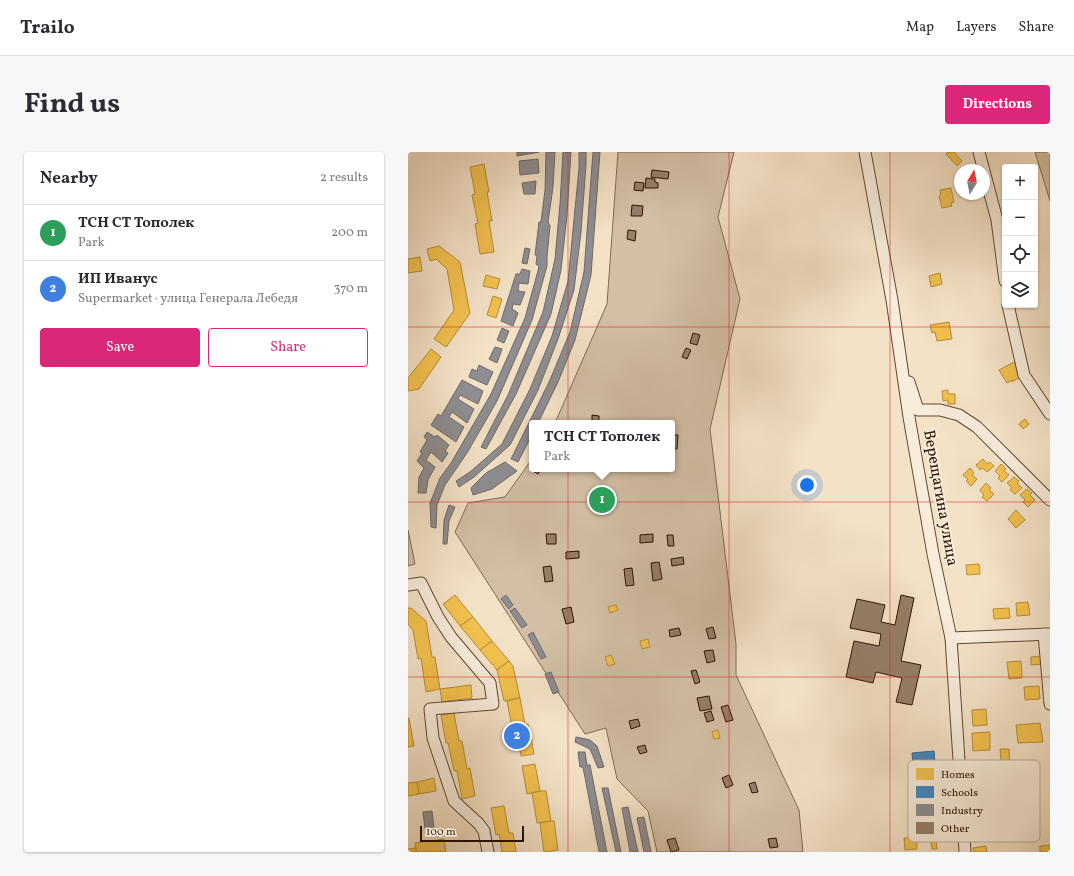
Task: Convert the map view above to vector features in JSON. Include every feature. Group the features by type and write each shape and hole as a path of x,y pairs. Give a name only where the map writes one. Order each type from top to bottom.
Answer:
{"street":[{"name":"Верещагина улица","path":"864,152 892,300 909,417 933,554 951,638 959,760"},
{"path":"979,152 997,220 1004,272"},
{"path":"1009,308 1024,375 1050,414"},
{"path":"899,350 918,410 940,410 959,415 976,427 1050,500"},
{"path":"408,585 421,583 438,617 451,637 490,683 493,704 430,709 433,738 454,801 479,824 484,831 488,852"},
{"path":"951,638 1047,634 1050,704"},
{"name":"Верещагина улица","path":"964,842 965,852"}],"shaded area":[{"path":"618,152 734,152 718,217 740,299 710,429 736,644 736,675 799,810 803,852 657,852 648,811 617,779 606,728 585,734 455,532 468,503 505,497 529,463 529,472 675,472 675,420 556,420 607,304"},
{"path":"1035,152 1050,152 1050,201"},
{"path":"408,530 415,564 408,566"}],"building: Homes":[{"path":"948,152 954,152 962,161 959,164 955,164 946,154"},
{"path":"484,164 489,192 487,192 492,221 489,221 494,252 480,254 475,224 478,223 472,195 475,194 470,167"},
{"path":"951,188 954,202 951,203 952,206 942,208 939,196 941,195 940,190"},
{"path":"439,246 460,262 470,313 446,347 434,339 454,310 447,269 436,259 430,261 427,249"},
{"path":"420,257 422,271 408,273 408,259"},
{"path":"940,273 942,284 931,287 929,276"},
{"path":"486,275 500,279 497,289 483,286"},
{"path":"493,296 502,299 496,318 487,315"},
{"path":"949,322 952,339 937,341 935,332 932,333 930,325"},
{"path":"431,349 441,357 419,389 408,391 408,378"},
{"path":"1014,362 1022,376 1012,382 1012,380 1007,383 999,370"},
{"path":"948,390 948,394 955,394 955,404 948,404 948,400 943,401 942,391"},
{"path":"1025,419 1029,424 1023,429 1019,424"},
{"path":"983,459 987,464 990,462 994,466 987,472 983,468 980,470 976,465"},
{"path":"1001,464 1006,469 1004,471 1009,475 1002,482 998,478 1000,476 995,471"},
{"path":"970,468 974,473 972,475 977,479 971,486 966,481 968,479 963,475"},
{"path":"1014,477 1019,481 1017,483 1022,488 1015,494 1010,490 1012,488 1007,483"},
{"path":"986,483 991,488 989,490 994,494 987,501 982,497 984,495 980,490"},
{"path":"1027,489 1032,493 1030,495 1035,500 1028,507 1023,502 1025,500 1020,495"},
{"path":"1016,510 1025,520 1016,528 1008,519"},
{"path":"979,564 980,574 967,575 966,565"},
{"path":"455,595 473,617 460,626 443,604"},
{"path":"1028,602 1030,615 1017,616 1016,603"},
{"path":"616,605 618,610 610,613 608,607"},
{"path":"408,608 411,608 426,621 432,657 435,657 440,689 426,692 421,658 418,659 413,630 408,624"},
{"path":"1009,608 1010,618 994,619 993,609"},
{"path":"473,617 492,641 480,650 460,626"},
{"path":"648,639 650,647 642,649 640,641"},
{"path":"492,641 509,661 497,670 480,650"},
{"path":"611,655 615,664 608,666 605,657"},
{"path":"1042,656 1043,664 1031,665 1031,657"},
{"path":"509,661 513,666 520,698 504,701 497,670"},
{"path":"1021,661 1022,678 1009,679 1007,662"},
{"path":"471,685 472,698 442,702 440,689"},
{"path":"1039,686 1040,699 1025,700 1024,687"},
{"path":"520,698 525,725 512,727 507,701"},
{"path":"986,709 987,725 973,726 972,710"},
{"path":"454,713 459,741 462,741 467,769 470,768 475,796 462,799 457,771 454,771 448,743 446,743 441,715"},
{"path":"408,718 414,746 408,747"},
{"path":"1040,723 1043,742 1018,743 1016,725"},
{"path":"528,724 534,754 521,756 515,727"},
{"path":"718,730 720,738 714,739 712,732"},
{"path":"990,732 990,750 973,751 972,733"},
{"path":"1000,749 1009,749 1010,760 1001,760"},
{"path":"535,764 540,791 527,794 522,766"},
{"path":"434,778 436,791 419,794 417,782"},
{"path":"417,782 419,794 408,796 408,783"},
{"path":"546,791 551,821 537,823 532,793"},
{"path":"504,806 509,833 513,833 516,852 502,852 499,834 496,835 491,808"},
{"path":"554,821 558,850 544,852 540,823"},
{"path":"904,838 908,838 908,842 917,842 917,849 905,850"},
{"path":"444,839 446,852 416,852 415,843"},
{"path":"931,842 936,842 937,849 932,849"},
{"path":"1050,845 1050,852 1040,852 1040,846"},
{"path":"986,846 987,852 974,852 973,848"},
{"path":"416,848 416,852 408,852 408,849"}],"building: Schools":[{"path":"934,751 935,760 913,760 912,753"}],"building: Industry":[{"path":"517,152 539,152 517,156"},
{"path":"546,152 555,152 553,187 548,222 550,226 547,266 532,320 497,401 467,453 445,485 437,505 436,528 431,527 430,503 440,478 451,463 491,394 525,318 539,267 536,264 537,256 535,255 545,190"},
{"path":"563,152 571,152 567,215 561,270 551,314 516,394 486,449 481,447 508,395 543,312 555,259"},
{"path":"579,152 586,152 581,232 574,290 558,339 538,390 510,445 474,477 459,487 456,481 470,472 502,444 530,389 552,336 568,281 579,168"},
{"path":"593,152 600,152 591,275 575,340 558,382 539,420 530,420 550,380 570,332 584,272"},
{"path":"538,159 539,173 520,175 519,161"},
{"path":"536,181 535,194 524,194 522,183"},
{"path":"525,248 530,249 527,264 522,263"},
{"path":"522,269 530,271 528,284 519,283 518,291 525,292 520,305 513,304 512,309 518,313 513,326 501,321 516,274 520,274"},
{"path":"502,328 509,331 504,343 497,340"},
{"path":"495,347 502,349 497,363 489,359"},
{"path":"479,365 493,372 487,385 469,377 472,369 477,371"},
{"path":"462,380 483,391 478,404 460,395 458,399 474,409 467,423 452,412 449,417 464,427 456,442 431,425 438,414 441,416"},
{"path":"529,423 529,441 518,462 511,459"},
{"path":"427,432 435,437 437,435 449,445 445,451 448,453 442,462 431,452 426,460 435,467 428,480 426,493 418,493 419,477 424,468 417,461 427,440 424,437"},
{"path":"505,462 517,471 492,489 473,495 471,488 486,473"},
{"path":"449,505 455,507 449,521 447,544 443,544 444,520"},
{"path":"506,595 513,605 509,609 501,599"},
{"path":"515,608 527,625 522,628 510,611"},
{"path":"533,632 546,657 541,659 528,635"},
{"path":"551,672 559,692 553,694 545,674"},
{"path":"576,737 590,740 597,746 604,767 598,768 590,749 575,742"},
{"path":"578,752 585,752 587,765 590,765 607,852 599,852 583,767 580,767"},
{"path":"602,788 608,788 621,852 616,852"},
{"path":"628,807 638,852 630,852 622,808"},
{"path":"432,811 434,828 425,829 423,812"},
{"path":"644,817 651,852 644,852 637,818"}],"building: Other":[{"path":"652,170 669,172 668,179 651,177"},
{"path":"646,178 655,179 655,182 658,183 658,188 645,188"},
{"path":"635,182 644,183 643,191 634,190"},
{"path":"632,205 643,206 642,216 631,216"},
{"path":"628,230 636,231 635,241 627,239"},
{"path":"693,333 700,335 697,345 690,343"},
{"path":"686,348 691,350 687,359 682,357"},
{"path":"592,415 599,416 599,420 592,420"},
{"path":"675,435 678,435 677,449 675,449"},
{"path":"546,534 556,534 556,544 547,544"},
{"path":"653,534 653,542 640,543 640,535"},
{"path":"667,535 673,535 674,546 668,546"},
{"path":"579,551 579,558 566,559 566,552"},
{"path":"683,557 684,564 672,566 671,559"},
{"path":"659,562 662,579 653,581 651,563"},
{"path":"551,566 553,581 545,582 543,567"},
{"path":"632,568 634,585 626,586 624,569"},
{"path":"901,595 914,598 901,661 921,665 912,705 896,702 902,678 876,672 873,683 846,677 854,641 879,646 881,634 850,628 857,599 885,605 881,622 895,625"},
{"path":"571,607 574,622 566,624 562,609"},
{"path":"713,627 716,638 709,639 706,629"},
{"path":"679,628 681,635 670,637 669,630"},
{"path":"713,650 715,661 707,663 704,651"},
{"path":"696,670 700,682 695,684 691,671"},
{"path":"709,696 712,709 700,711 697,698"},
{"path":"728,705 733,720 726,722 721,707"},
{"path":"711,711 714,720 707,722 704,713"},
{"path":"638,719 640,726 631,729 629,721"},
{"path":"645,745 647,752 640,754 637,747"},
{"path":"729,775 733,785 726,788 722,778"},
{"path":"755,782 758,792 752,793 749,784"},
{"path":"675,838 679,850 671,852 667,840"},
{"path":"776,838 778,847 770,848 768,839"}],"place":[{"name":"ТСН СТ Тополек","path":"602,500"},
{"name":"ИП Иванус","path":"517,736"}]}
